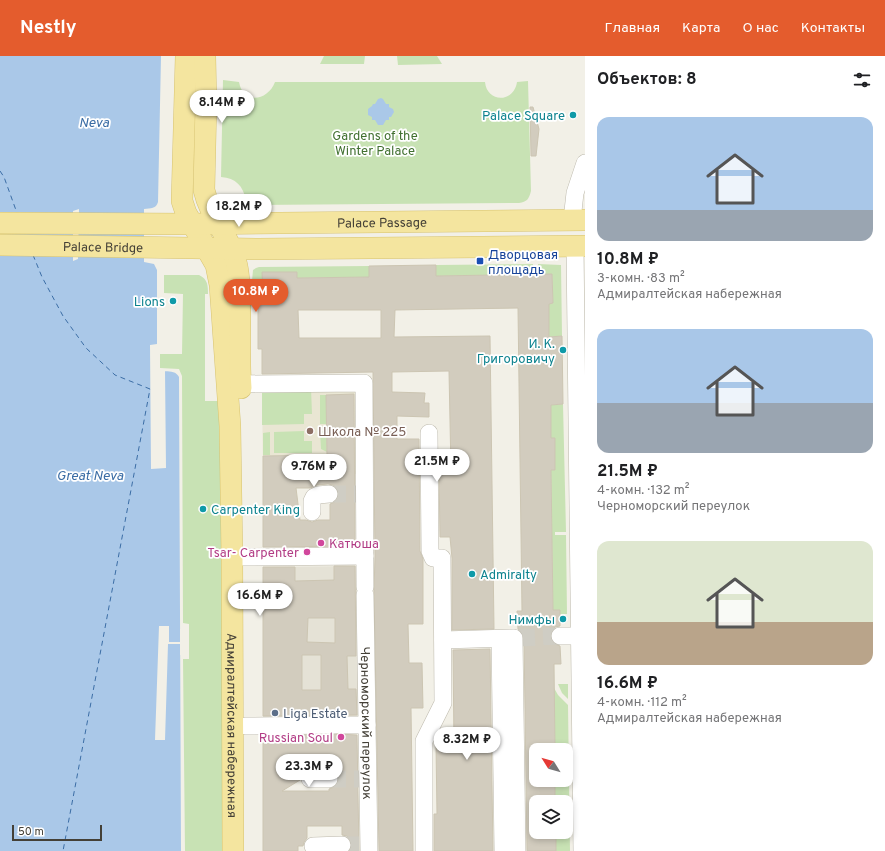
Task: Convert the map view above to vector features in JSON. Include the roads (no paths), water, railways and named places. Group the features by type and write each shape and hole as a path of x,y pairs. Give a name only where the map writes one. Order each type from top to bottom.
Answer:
{"main road":[{"name":"Адмиралтейская набережная","path":"186,56 182,201 186,213 216,265 220,285 230,426 234,851"},
{"name":"Адмиралтейская набережная","path":"205,56 206,104 204,190 207,202 231,248 237,265 239,285 242,424 245,851"},
{"name":"Palace Passage","path":"192,224 579,220"},
{"name":"Palace Bridge","path":"0,223 192,224"},
{"name":"Palace Bridge","path":"0,245 207,248"},
{"name":"Palace Passage","path":"207,248 580,246"}],"street":[{"path":"579,220 574,193 582,180 585,163"},
{"path":"580,246 579,636 582,851"},
{"name":"Черноморский переулок","path":"240,384 364,383 362,494 368,591 365,678 367,724 365,779 367,847"},
{"path":"424,851 424,741 443,703 442,558 433,558 430,551 428,433"},
{"path":"312,512 312,501 314,497 318,494 329,494"},
{"path":"243,557 314,561 365,556"},
{"path":"560,636 579,636"},
{"path":"443,640 511,638"},
{"path":"503,851 511,638"},
{"path":"511,638 517,851"},
{"path":"245,726 367,724"},
{"path":"310,779 329,779"},
{"path":"313,846 342,845"}],"water":[{"name":"Great Neva","path":"0,56 161,56 158,202 155,207 144,209 144,262 154,264 157,270 157,371 170,371 177,374 179,377 181,851 0,851","holes":["79,209 78,259 73,261 73,211"]},
{"path":"381,98 386,104 389,104 389,107 393,109 394,112 391,117 389,117 389,120 386,120 383,125 378,125 375,120 372,120 372,117 368,115 368,109"}],"tunnel":[{"path":"329,494 358,494"},
{"path":"518,638 560,636"},
{"path":"329,779 361,779"},
{"path":"342,845 361,845"}],"place":[{"name":"Palace Square","path":"573,115"},
{"name":"Дворцовая площадь","path":"480,261"},
{"name":"Lions","path":"173,301"},
{"name":"И. К. Григоровичу","path":"563,350"},
{"name":"Школа № 225","path":"310,431"},
{"name":"Carpenter King","path":"203,509"},
{"name":"Катюша","path":"321,543"},
{"name":"Tsar- Carpenter","path":"307,552"},
{"name":"Admiralty","path":"472,574"},
{"name":"Нимфы","path":"563,619"},
{"name":"Liga Estate","path":"275,713"},
{"name":"Russian Soul","path":"341,737"}],"water label":[{"name":"Neva","path":"94,122"}],"park label":[{"name":"Gardens of the Winter Palace","path":"375,142"}]}
